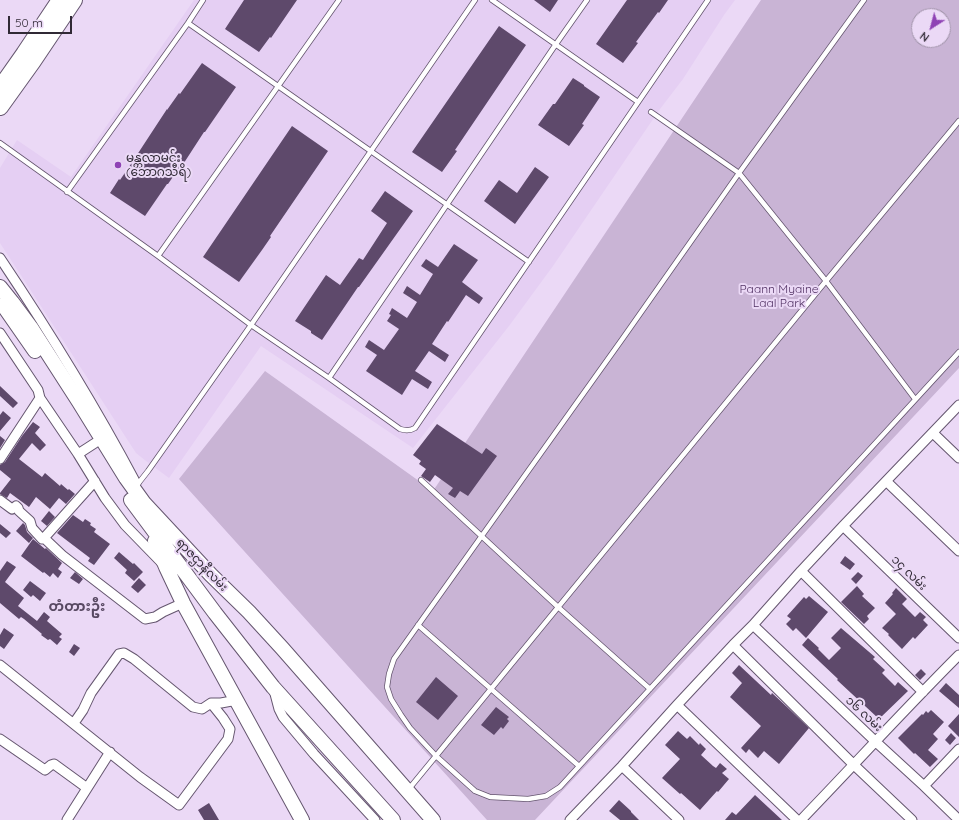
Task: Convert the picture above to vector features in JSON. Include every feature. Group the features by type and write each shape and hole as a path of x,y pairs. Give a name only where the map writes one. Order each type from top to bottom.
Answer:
{"highway":[{"path":"0,107 60,0"},
{"path":"0,88 29,57 74,0"}],"main road":[{"name":"ရာဇဌာနီလမ်း","path":"0,287 32,329 126,478 144,503 282,648 433,820"},
{"name":"ရာဇဌာနီလမ်း","path":"2,307 56,381 95,443 118,484 215,613 273,687 393,820"},
{"path":"144,503 147,523 183,603 302,820"}],"street":[{"path":"0,258 92,404 137,485 144,503"},
{"path":"0,333 38,390 40,398 78,454 105,498 126,525 166,568"},
{"path":"0,459 40,398"},
{"path":"570,820 622,766 733,645 753,626 843,526 959,405"},
{"path":"933,433 959,458"},
{"path":"78,454 95,443"},
{"path":"44,538 95,481"},
{"path":"886,482 959,552"},
{"path":"0,500 12,509 16,506 19,511 30,521 32,528 42,538 44,538 62,555 145,619 155,617 183,603"},
{"name":"၁၄ လမ်း","path":"843,526 959,638"},
{"path":"801,571 923,692"},
{"name":"၁၆ လမ်း","path":"753,626 924,786 958,820"},
{"path":"733,645 854,765 912,820"},
{"path":"74,723 83,710 91,693 119,654 124,653 134,659 193,707 202,709 211,703 237,700"},
{"path":"801,820 959,655"},
{"path":"0,665 140,777 179,804 228,739 230,729 211,703"},
{"path":"273,687 279,710 283,717 314,754 375,820"},
{"path":"677,705 797,820"},
{"path":"0,739 46,770 54,764 87,788"},
{"path":"924,786 959,749"},
{"path":"67,820 110,752"},
{"path":"622,766 679,820"}],"lane":[{"path":"67,192 203,0"},
{"path":"158,256 339,0"},
{"path":"137,485 251,325 475,0"},
{"path":"492,0 638,102"},
{"path":"329,378 587,0"},
{"path":"0,143 158,256 251,325 400,429 406,431 411,430 415,428 708,0"},
{"path":"864,0 394,658 387,687 391,699 401,715 410,728 436,756 475,791 490,797 528,799 546,796 560,787 959,352"},
{"path":"188,23 529,262"},
{"path":"652,112 739,173 826,281 915,399"},
{"path":"408,791 826,281 959,122"},
{"path":"421,480 558,607 650,689"},
{"path":"418,625 579,766"}],"shaded area":[{"path":"194,0 735,0 683,79 660,109 553,266 509,326 413,448 261,346 169,478 136,453 0,243 0,168 17,140 71,177"}],"green space":[{"name":"Paann Myaine Laal Park","path":"761,0 959,0 959,368 535,820 487,820 179,479 265,371 433,491"}],"building":[{"path":"244,0 297,0 271,38 270,37 259,52 225,29"},
{"path":"534,0 558,0 550,12"},
{"path":"627,0 668,0 636,42 638,43 623,63 596,44"},
{"path":"499,26 526,45 455,150 457,151 442,172 412,152"},
{"path":"202,63 236,87 180,169 179,168 167,184 145,216 110,193 167,109 179,93 180,94"},
{"path":"573,78 600,97 582,124 584,125 569,146 538,125"},
{"path":"292,126 328,151 239,282 203,257"},
{"path":"535,167 549,177 515,224 484,201 499,180 517,193"},
{"path":"385,191 413,211 322,340 295,321 326,275 340,285 359,258 363,260 387,223 371,211"},
{"path":"454,244 478,260 462,282 483,298 479,304 466,295 432,344 449,355 445,362 429,351 415,371 432,382 428,389 412,379 402,395 366,371 377,355 365,347 369,340 384,350 399,329 387,321 391,315 389,314 392,308 407,318 417,302 403,293 407,286 420,295 433,274 421,266 426,259 438,267"},
{"path":"0,386 18,403 13,408 0,396"},
{"path":"3,411 11,418 0,431 0,415"},
{"path":"33,422 40,427 35,433 46,445 40,451 32,443 19,459 42,477 45,473 60,486 61,484 75,494 66,504 59,498 50,509 36,497 29,507 10,493 7,498 0,494 11,479 0,470 0,465 5,462"},
{"path":"437,424 482,454 486,448 497,456 468,496 460,491 455,498 448,494 453,488 435,475 430,482 421,476 426,469 419,464 421,461 413,455"},
{"path":"0,436 5,440 0,448"},
{"path":"49,511 55,517 47,526 41,521"},
{"path":"73,515 83,522 85,519 91,523 90,525 96,529 94,532 110,544 94,565 88,561 90,558 57,533"},
{"path":"23,523 27,532 33,538 29,543 16,531"},
{"path":"0,524 11,533 6,538 0,533"},
{"path":"33,539 45,549 46,548 62,563 58,569 62,572 58,578 53,573 50,577 44,572 43,573 21,556"},
{"path":"119,552 143,572 134,581 125,573 127,570 114,558"},
{"path":"845,556 855,564 850,570 840,563"},
{"path":"7,561 16,567 5,582 24,598 18,606 37,621 44,612 50,617 47,621 62,634 59,637 62,639 57,645 50,639 48,640 41,635 42,634 24,619 21,617 19,619 0,603 0,571"},
{"path":"75,572 83,579 79,584 70,578"},
{"path":"858,572 863,576 856,584 851,579"},
{"path":"139,578 146,585 138,593 131,587"},
{"path":"30,581 46,593 40,601 33,595 31,597 23,590"},
{"path":"857,586 864,594 862,596 875,608 867,616 869,619 864,624 841,602"},
{"path":"896,588 907,599 902,604 915,617 920,612 926,617 923,620 928,625 915,639 913,637 902,649 882,628 896,614 885,603"},
{"path":"809,596 828,612 806,638 796,628 793,631 786,624 791,619 787,616 804,597 806,599"},
{"path":"4,628 14,635 4,649 0,646 0,635"},
{"path":"841,628 875,657 873,659 885,670 882,673 895,686 898,682 908,691 879,719 802,645 808,638 829,660 841,648 831,638"},
{"path":"74,644 80,648 74,656 69,652"},
{"path":"739,665 771,695 772,693 809,728 779,764 764,751 758,758 749,749 746,753 741,748 761,726 730,697 742,683 732,673"},
{"path":"921,669 926,674 920,680 915,675"},
{"path":"436,677 458,696 438,720 416,702"},
{"path":"946,683 959,695 959,708 939,691"},
{"path":"496,707 509,717 507,719 509,721 503,729 501,727 494,735 481,725"},
{"path":"931,710 944,722 933,734 938,739 928,750 938,759 930,767 898,738 922,714 923,715 926,711 928,713"},
{"path":"959,714 959,737 948,726"},
{"path":"678,731 687,739 690,736 699,745 700,743 706,749 701,755 713,766 716,768 720,763 727,769 722,773 729,779 700,810 662,778 680,759 665,745"},
{"path":"951,733 956,738 950,745 945,740"},
{"path":"755,795 782,820 725,820 732,812 736,815"},
{"path":"619,800 639,820 620,820 609,811"},
{"path":"209,803 219,820 204,820 198,810"}],"place":[{"name":"မန္တလာမင်း (ဘောဂသီရိ)","path":"118,165"}],"district":[{"name":"တံတားဦး","path":"77,607"}]}
